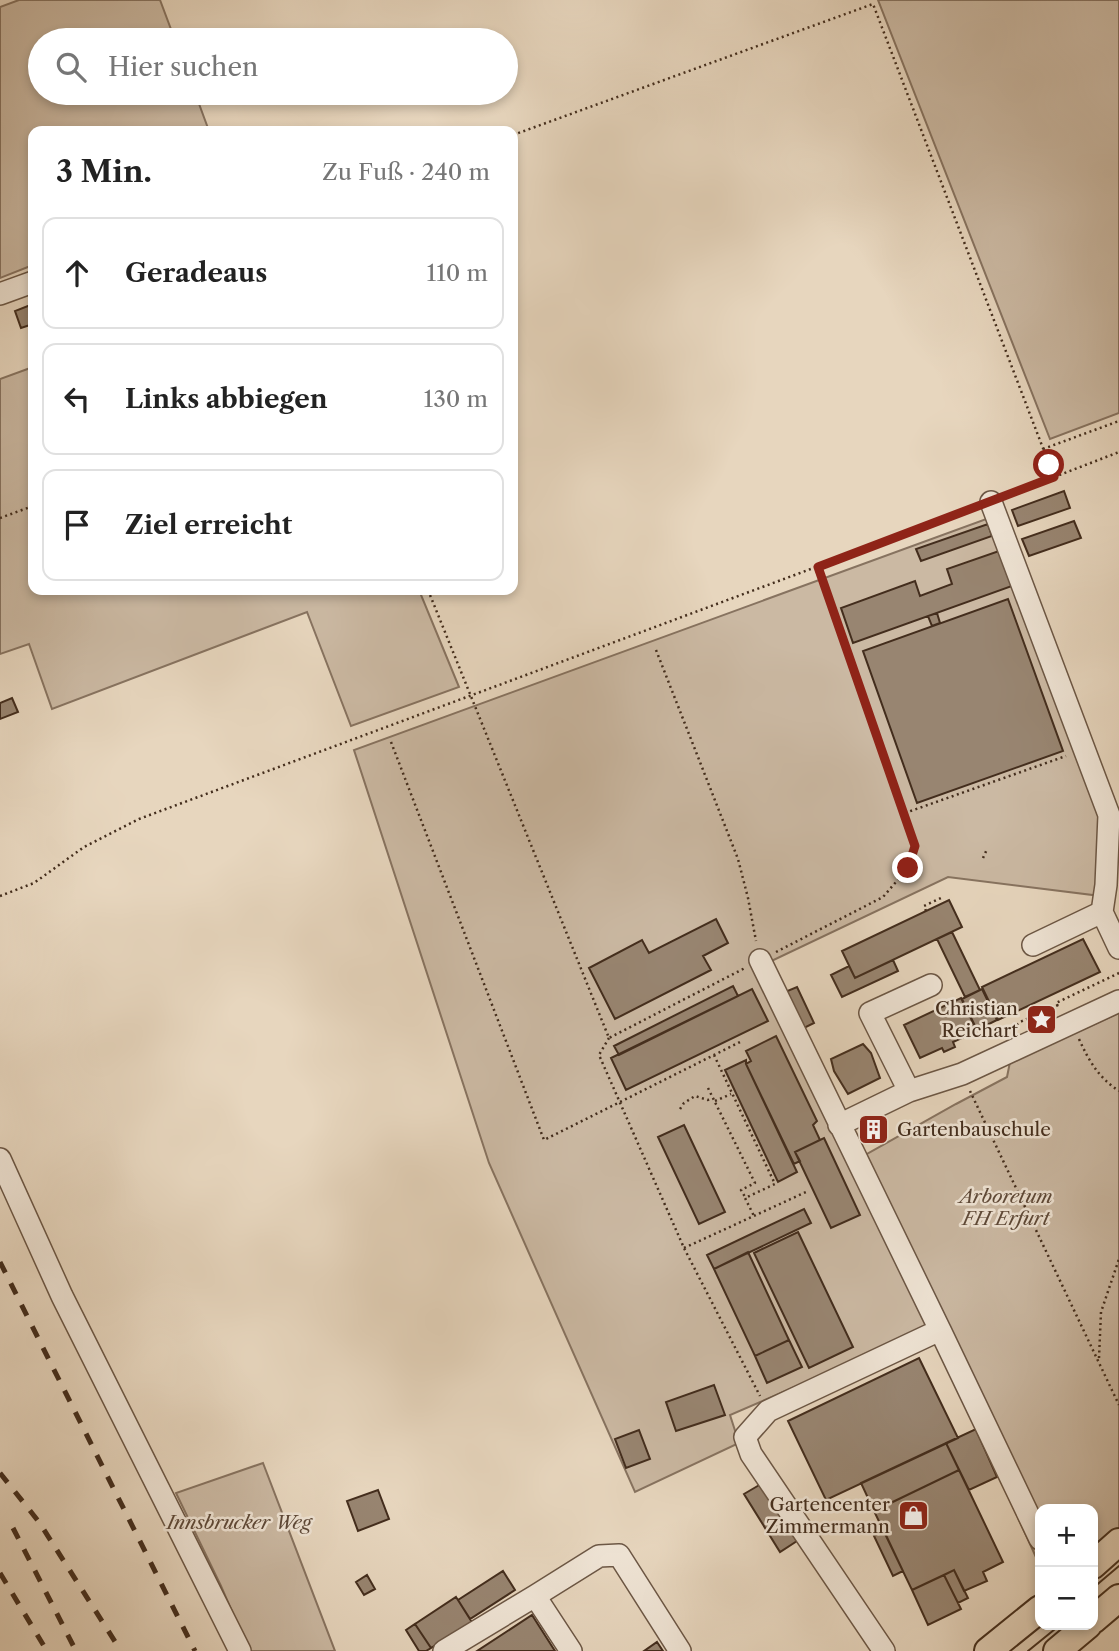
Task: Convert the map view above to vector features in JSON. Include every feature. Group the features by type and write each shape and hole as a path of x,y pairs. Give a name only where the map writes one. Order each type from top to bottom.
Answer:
{"main road":[{"path":"1098,1561 1119,1542"},
{"path":"1098,1616 1119,1598"},
{"path":"988,1651 1035,1613"},
{"path":"1057,1651 1082,1630"}],"street":[{"path":"0,294 28,284"},
{"path":"991,502 1109,815 1113,881 1102,912 1119,948"},
{"path":"1033,945 1102,912"},
{"path":"760,960 1035,1529"},
{"path":"909,1091 870,1013 931,985"},
{"path":"839,1125 909,1091 962,1074 1119,1001"},
{"path":"0,1159 62,1296 240,1651"},
{"path":"884,1651 751,1454 745,1437 768,1411 940,1330"},
{"path":"444,1651 599,1556 619,1555 680,1651"},
{"path":"535,1596 571,1651"}],"path":[{"path":"518,133 873,5 1054,477"},
{"path":"1043,449 1119,421"},
{"path":"0,896 34,883 84,847 139,819 818,567 1119,452"},
{"path":"0,518 28,508"},
{"path":"768,1411 684,1248 599,1055 609,1038 883,897 908,868 915,846 818,567"},
{"path":"430,595 609,1038"},
{"path":"656,650 738,859 760,960"},
{"path":"391,742 544,1140 742,1041"},
{"path":"905,813 1084,749"},
{"path":"982,858 987,849"},
{"path":"926,911 924,906 943,897"},
{"path":"1119,972 1056,1003 1105,1082 1119,1091"},
{"path":"714,1055 775,1184 746,1198"},
{"path":"962,1074 1119,1405"},
{"path":"708,1088 755,1183 741,1190 754,1216"},
{"path":"680,1109 695,1096 714,1100 732,1093"},
{"path":"684,1248 806,1192"},
{"path":"1099,1362 1101,1312 1119,1259"}],"green space":[{"path":"19,0 160,0 170,28 28,28 28,105 199,105 207,126 28,126 28,267 0,278 0,7"},
{"path":"878,0 1119,0 1119,413 1050,439"},
{"path":"28,369 28,595 421,595 459,687 351,726 307,612 52,709 29,644 0,654 0,379"},
{"name":"Arboretum FH Erfurt","path":"989,518 1099,812 1101,896 948,877 765,964 856,1160 1007,1077 1010,1062 1119,1013 1119,1529 1098,1547 1098,1504 1035,1504 1035,1555 940,1346 936,1326 730,1415 739,1443 635,1492 489,1163 354,750"},
{"name":"Innsbrucker Weg","path":"263,1463 335,1651 249,1651 176,1493"}],"building":[{"path":"28,306 28,326 21,328 15,311"},
{"path":"1064,491 1070,508 1018,526 1012,510"},
{"path":"1074,521 1081,538 1029,556 1022,539"},
{"path":"988,524 992,536 921,561 916,549"},
{"path":"999,551 1012,586 853,643 841,608 915,581 920,596 952,584 947,569"},
{"path":"1008,599 1063,751 917,803 863,651"},
{"path":"937,613 940,623 932,626 928,616"},
{"path":"12,698 18,712 0,719 0,703"},
{"path":"949,900 962,927 855,978 842,951"},
{"path":"716,919 728,943 703,956 711,970 615,1019 589,968 642,940 649,953"},
{"path":"952,932 980,990 965,997 937,939"},
{"path":"1083,939 1100,972 998,1020 982,987"},
{"path":"893,960 898,971 842,997 831,975 849,966 855,978"},
{"path":"733,986 738,996 619,1055 614,1046"},
{"path":"797,987 814,1023 802,1029 785,992"},
{"path":"752,989 768,1021 626,1090 611,1058"},
{"path":"982,989 997,1020 977,1030 962,999"},
{"path":"961,998 977,1031 953,1042 955,1047 944,1052 942,1048 920,1058 904,1025"},
{"path":"776,1036 817,1121 813,1125 820,1140 795,1152 800,1161 794,1164 746,1064 751,1061 746,1051"},
{"path":"863,1044 871,1053 880,1078 848,1094 834,1071 831,1059"},
{"path":"746,1060 797,1172 778,1182 725,1070"},
{"name":"Gartenbauschule","path":"880,1118 886,1131 869,1139 862,1126"},
{"path":"684,1125 725,1212 699,1224 658,1137"},
{"path":"824,1138 860,1215 831,1228 795,1152"},
{"path":"804,1209 811,1223 714,1269 707,1255"},
{"path":"798,1232 853,1347 809,1368 754,1253"},
{"path":"748,1252 789,1340 755,1356 714,1269"},
{"path":"789,1340 802,1367 767,1383 755,1356"},
{"path":"919,1358 958,1438 826,1500 788,1421"},
{"path":"714,1385 725,1415 676,1431 666,1402"},
{"path":"976,1429 997,1477 969,1490 946,1443"},
{"path":"639,1430 650,1459 626,1468 615,1439"},
{"path":"946,1443 959,1470 874,1511 861,1483"},
{"path":"959,1470 1003,1562 983,1572 987,1581 964,1591 954,1570 912,1590 874,1511"},
{"path":"761,1484 797,1541 780,1552 744,1494"},
{"path":"378,1490 389,1519 358,1531 347,1501"},
{"path":"884,1531 903,1571 893,1576 874,1536"},
{"path":"954,1570 968,1598 958,1603 944,1575"},
{"path":"503,1571 515,1590 470,1619 458,1600"},
{"path":"367,1575 375,1589 364,1595 356,1582"},
{"path":"944,1575 961,1609 928,1625 912,1590"},
{"path":"456,1597 472,1622 431,1648 415,1624"},
{"path":"532,1615 555,1651 477,1651"},
{"path":"415,1624 431,1648 426,1651 419,1651 406,1630"},
{"path":"657,1642 663,1651 644,1651"}],"tram line":[{"path":"1098,1584 1119,1566"},
{"path":"1028,1651 1054,1630"}],"railway":[{"path":"0,1262 195,1651"},
{"path":"0,1473 39,1522 121,1651"},
{"path":"13,1528 76,1651"},
{"path":"0,1573 47,1651"}],"place":[{"name":"Christian Reichart","path":"1041,1019"},
{"name":"Gartenbauschule","path":"874,1129"},
{"name":"Gartencenter Zimmermann","path":"913,1515"}],"route":[{"path":"908,868 915,846 818,567 1054,477 1049,465"}]}
